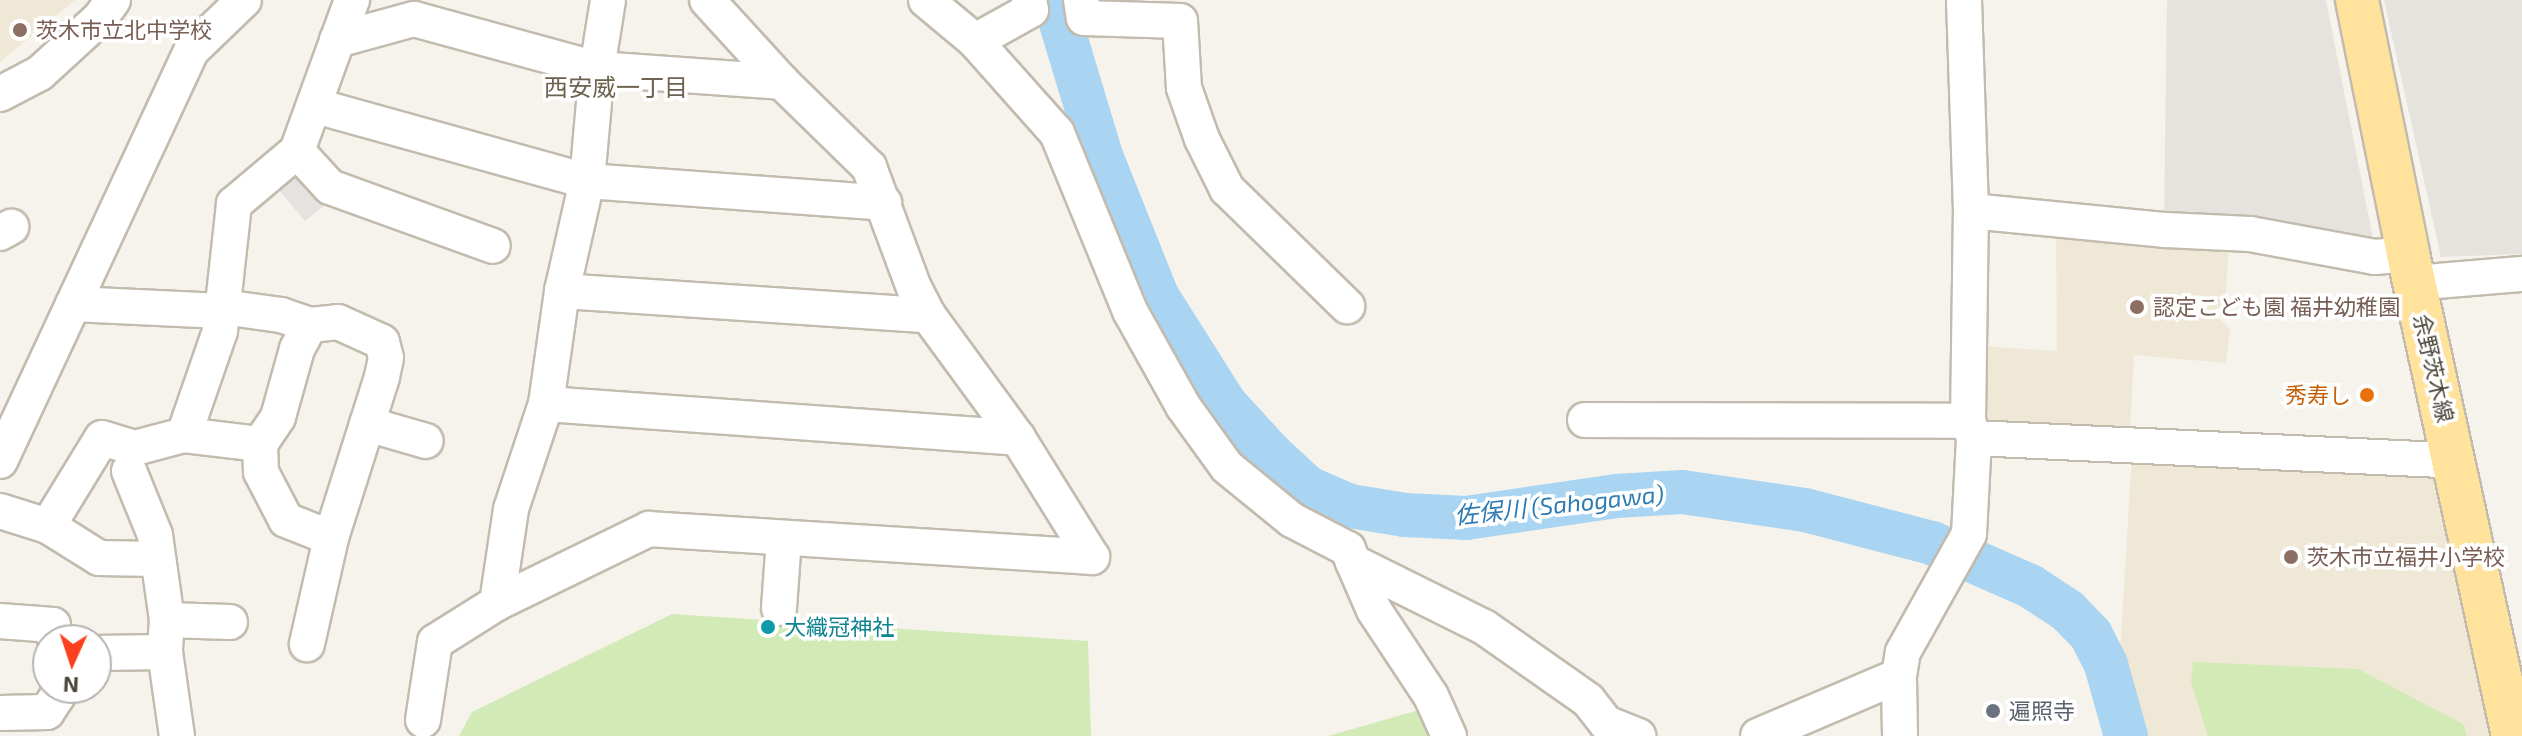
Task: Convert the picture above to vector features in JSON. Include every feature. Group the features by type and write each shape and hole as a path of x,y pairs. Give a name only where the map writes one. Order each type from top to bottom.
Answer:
{"main road":[{"name":"余野茨木線","path":"2357,0 2411,268 2513,736"}],"street":[{"path":"0,94 40,73 100,18 113,0"},
{"path":"3,446 192,50 244,0"},
{"path":"184,435 220,331 234,204 297,151 316,106 352,0"},
{"path":"497,603 511,509 546,404 562,291 587,181 597,69 608,0"},
{"path":"423,720 435,642 497,603 649,529 1092,557 1018,438 928,315 914,288 869,167 782,82 707,0"},
{"path":"926,0 975,41 1057,133 1130,311 1183,406 1209,445 1250,488 1315,535 1348,549 1374,610 1431,696 1449,736"},
{"path":"975,41 1031,10 1029,0"},
{"path":"1081,0 1084,18 1182,10 1184,88 1202,139 1227,189 1347,306"},
{"path":"1900,736 1899,676 1903,652 1969,534 1971,211 1964,0"},
{"path":"337,40 414,19 597,69 782,82"},
{"path":"316,106 587,181 884,203"},
{"path":"297,151 330,187 493,246"},
{"path":"1971,211 2166,230 2250,234 2375,257 2411,268 2522,274"},
{"path":"562,291 928,315"},
{"path":"73,304 223,309 281,315 310,325 338,322 382,342 384,367 331,538 307,644"},
{"path":"310,325 297,349 278,417 260,444 261,472 286,520 331,538"},
{"path":"546,404 1018,438"},
{"path":"1585,420 1971,430 2455,461"},
{"path":"367,424 426,441"},
{"path":"48,526 102,438 135,448 184,435 260,444"},
{"path":"129,471 155,535 177,736"},
{"path":"0,511 48,526 99,558 158,559"},
{"path":"779,608 784,539"},
{"path":"1353,562 1484,627 1588,700 1606,723 1639,736"},
{"path":"0,621 40,624"},
{"path":"112,649 230,622"},
{"path":"1758,736 1899,676"},
{"path":"0,713 47,712 52,704"}],"shaded area":[{"name":"茨木市立北中学校","path":"0,0 75,0 0,62"},
{"path":"2167,0 2326,0 2375,249 2164,220"},
{"path":"2384,0 2522,0 2522,254 2441,257"},
{"path":"296,162 334,198 305,221 272,182"},
{"path":"2056,232 2229,243 2226,292 2216,316 2230,329 2226,363 2134,355 2130,431 1983,426 1978,346 2057,351"},
{"name":"茨木市立福井小学校","path":"2132,454 2438,472 2492,736 2145,736 2119,671"}],"green space":[{"path":"672,614 1088,641 1091,736 459,736 472,712"},
{"path":"2193,662 2358,669 2463,724 2467,736 2208,736 2191,682"},
{"path":"1426,708 1438,736 1328,736"}],"waterway":[{"name":"佐保川 (Sahogawa)","path":"1054,0 1101,156 1157,296 1226,405 1271,454 1308,488 1350,506 1405,515 1466,518 1616,496 1682,492 1805,510 1932,543 2030,586 2068,611 2091,635 2106,665 2126,736"}],"place":[{"name":"茨木市立北中学校","path":"20,30"},
{"name":"認定こども園 福井幼稚園","path":"2137,307"},
{"name":"秀寿し","path":"2367,395"},
{"name":"茨木市立福井小学校","path":"2291,557"},
{"name":"大織冠神社","path":"768,627"},
{"name":"遍照寺","path":"1993,711"}],"district":[{"name":"西安威一丁目","path":"616,87"}]}
